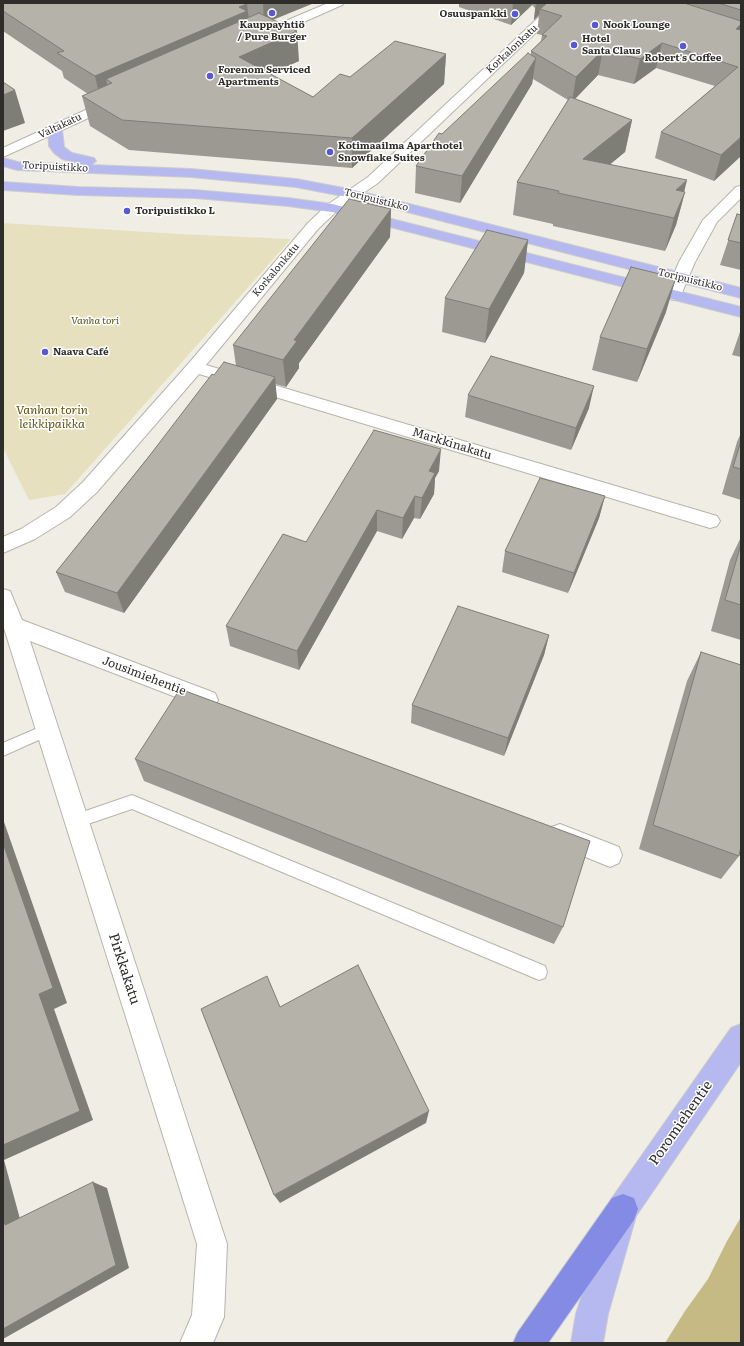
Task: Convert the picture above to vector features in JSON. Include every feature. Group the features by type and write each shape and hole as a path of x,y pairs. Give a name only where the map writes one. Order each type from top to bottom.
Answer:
{"highway":[{"path":"529,1343 623,1209"}],"main road":[{"path":"54,128 56,146 67,156 107,163 139,171"},
{"name":"Toripuistikko","path":"3,162 17,166 191,173 296,183 354,194 741,293"},
{"name":"Toripuistikko","path":"3,186 78,192 194,194 288,202 332,208 741,312"},
{"name":"Poromiehentie","path":"587,1343 592,1314 623,1209 739,1043"}],"street":[{"path":"245,44 338,3"},
{"name":"Korkalonkatu","path":"3,545 28,534 63,512 90,487 195,367 313,226 332,208 373,180 561,3"},
{"path":"253,25 271,32"},
{"name":"Valtakatu","path":"3,153 54,128 126,96"},
{"path":"673,295 687,262 711,220 741,190"},
{"name":"Markkinakatu","path":"195,367 710,521"},
{"name":"Pirkkakatu","path":"3,597 14,626 212,1244 208,1317 196,1343"},
{"name":"Jousimiehentie","path":"14,626 222,706"},
{"path":"543,829 610,855"}],"lane":[{"path":"3,750 47,730"},
{"path":"76,821 132,802 539,972"}],"green space":[{"name":"Vanha tori","path":"3,223 179,234 291,239 65,494 29,500 3,448"}],"shaded area":[{"path":"741,1217 741,1343 665,1343 685,1311 708,1279"}],"building":[{"path":"3,3 245,3 247,4 239,7 247,11 95,76 57,53 64,51 3,11"},
{"path":"547,3 684,3 741,21 741,24 736,29 741,30 741,137 721,155 661,132 738,67 662,43 640,59 603,50 576,77 531,51 547,36 542,35 562,16 540,9"},
{"path":"718,3 741,3 741,10"},
{"path":"259,13 297,31 239,57 313,97 340,74 350,77 395,41 446,54 352,138 122,120 82,96 112,83 106,79"},
{"path":"528,53 536,58 462,176 416,166 439,133 442,134"},
{"path":"3,82 15,90 3,95"},
{"path":"570,97 632,120 583,159 687,180 676,190 685,192 674,218 558,193 559,191 517,182"},
{"path":"349,199 391,209 294,340 297,341 283,360 233,345"},
{"path":"737,214 741,215 741,243 728,240"},
{"path":"487,230 528,240 489,309 445,298"},
{"path":"631,267 676,278 647,349 600,337"},
{"path":"491,356 594,386 576,428 468,395"},
{"path":"224,362 275,377 117,593 56,572 147,459 212,374 214,375"},
{"path":"374,430 441,449 429,471 435,473 422,498 415,496 403,518 377,510 297,651 226,626 283,534 306,542"},
{"path":"741,441 741,469 733,467"},
{"path":"540,478 605,496 574,573 505,551"},
{"path":"741,544 741,605 725,600"},
{"path":"458,606 549,635 508,738 412,705"},
{"path":"701,652 741,665 741,846 739,856 653,825"},
{"path":"180,689 590,841 563,927 135,759"},
{"path":"3,843 53,988 39,994 80,1111 3,1145"},
{"path":"358,965 429,1111 274,1195 201,1009 267,976 280,1007"},
{"path":"93,1182 116,1265 3,1329 3,1218 5,1225"}],"place":[{"name":"Kauppayhtiö / Pure Burger","path":"272,13"},
{"name":"Osuuspankki","path":"515,14"},
{"name":"Nook Lounge","path":"595,25"},
{"name":"Hotel Santa Claus","path":"574,45"},
{"name":"Robert's Coffee","path":"683,46"},
{"name":"Forenom Serviced Apartments","path":"210,76"},
{"name":"Kotimaailma Aparthotel Snowflake Suites","path":"330,152"},
{"name":"Toripuistikko L","path":"127,211"},
{"name":"Naava Café","path":"45,352"}],"park label":[{"name":"Vanhan torin leikkipaikka","path":"52,417"}]}
